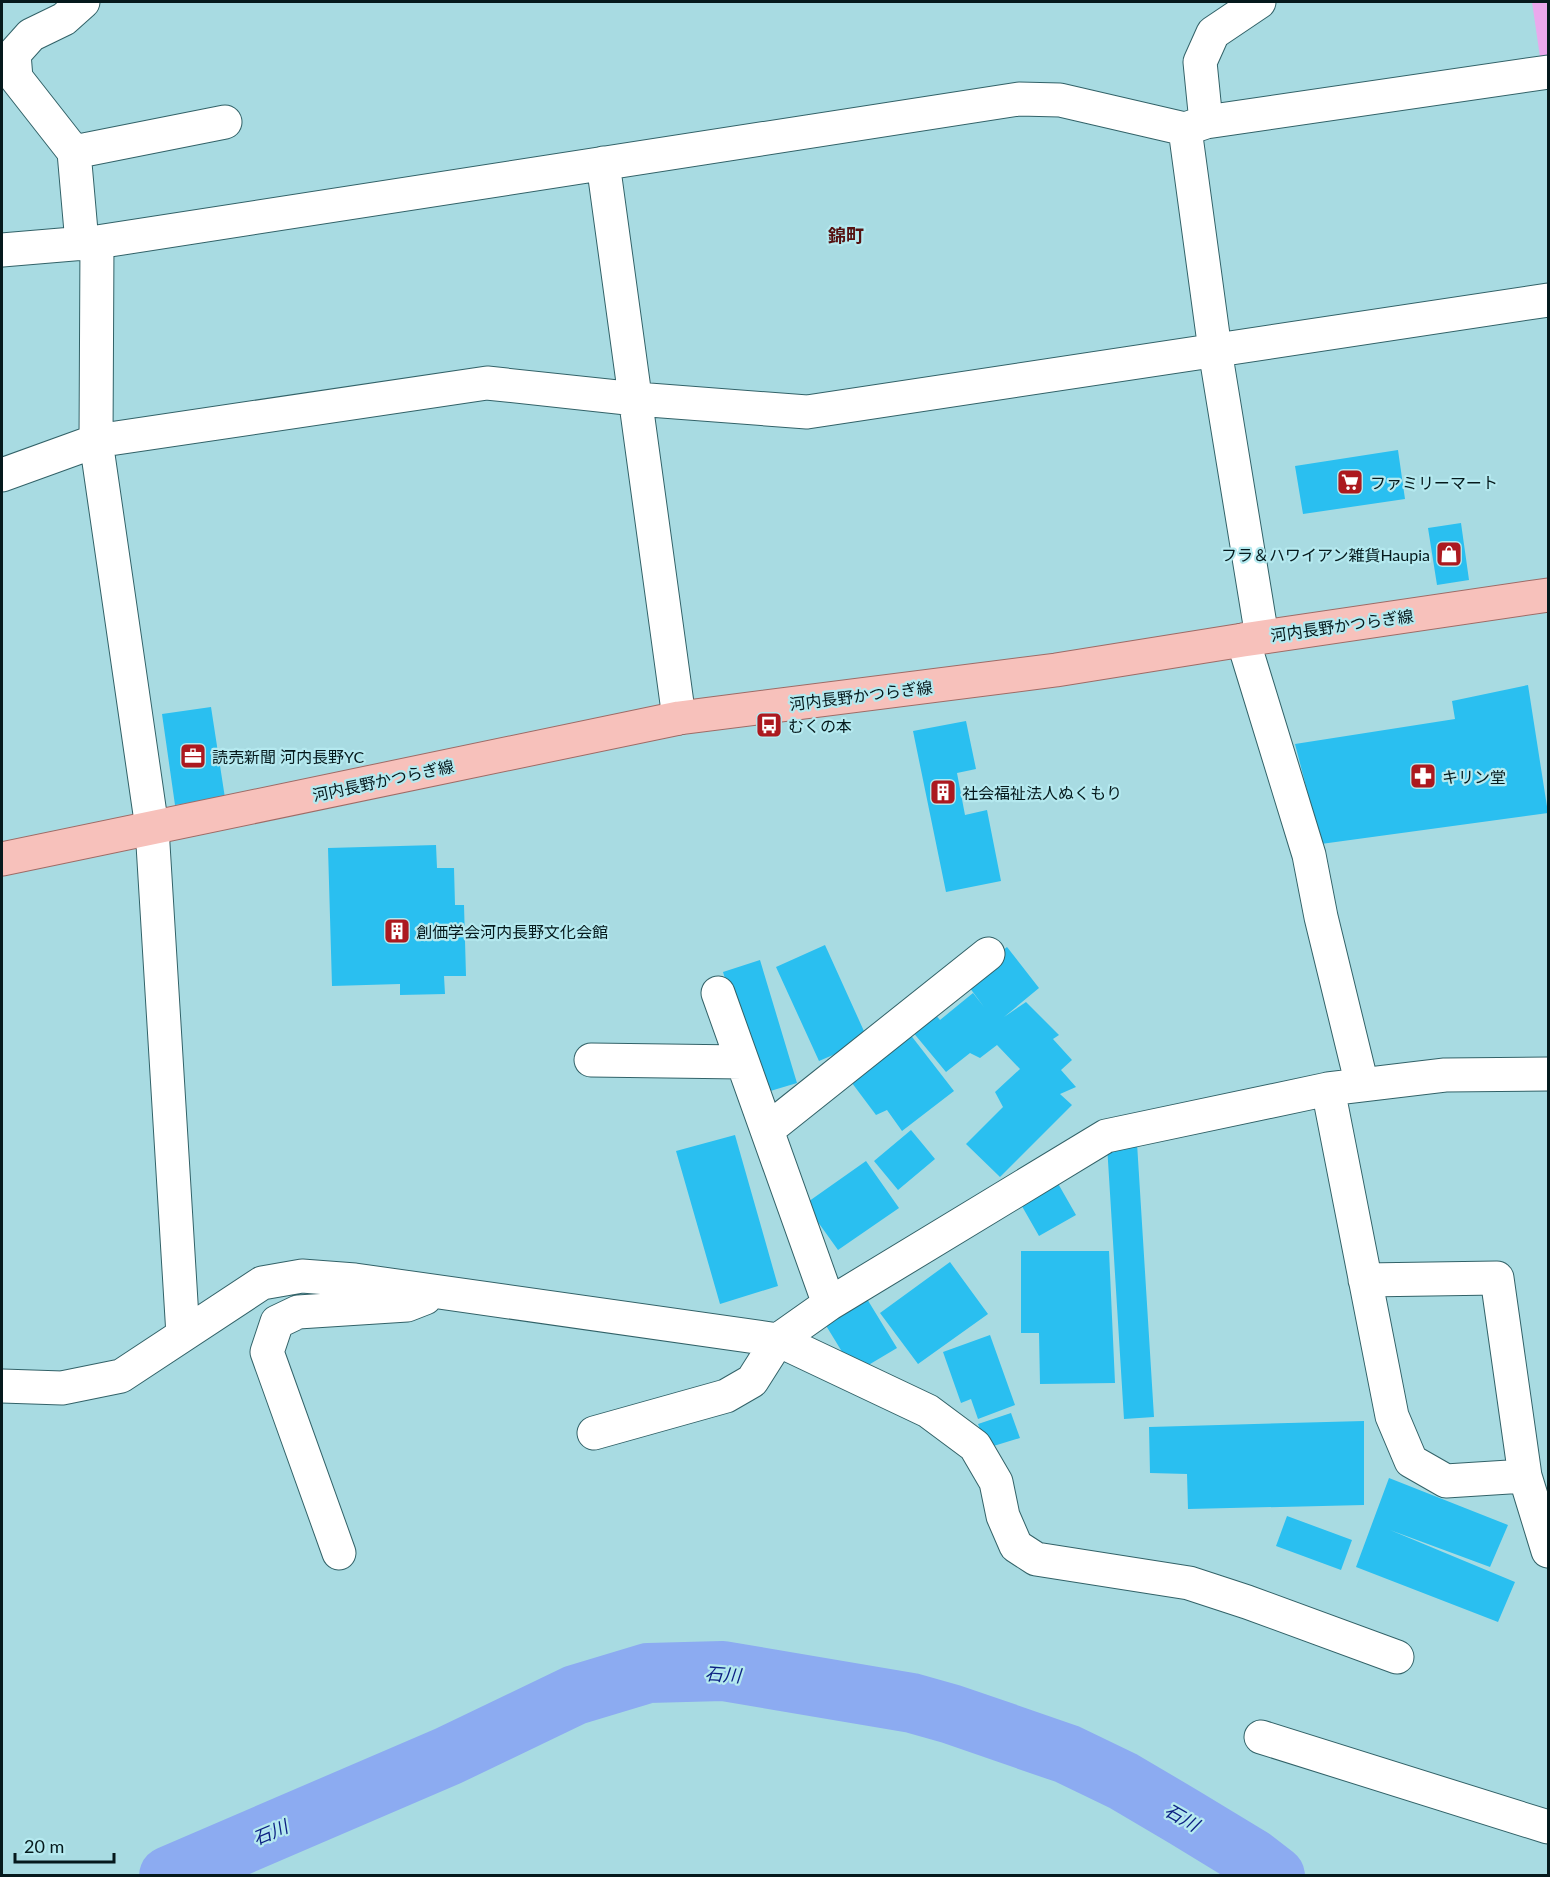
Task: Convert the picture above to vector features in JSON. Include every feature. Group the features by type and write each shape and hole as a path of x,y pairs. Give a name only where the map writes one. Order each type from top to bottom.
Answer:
{"main road":[{"name":"河内長野かつらぎ線","path":"2,859 678,718 1056,670 1548,595"}],"street":[{"path":"83,2 64,19 31,35 14,54 16,78 75,152 90,242 96,441 152,828 183,1335"},
{"path":"1259,2 1213,33 1200,62 1195,125 1215,350 1252,639 1309,855 1321,917 1362,1085"},
{"path":"2,250 90,242 1019,99 1060,100 1195,125 1548,72"},
{"path":"75,152 225,122"},
{"path":"603,163 678,718"},
{"path":"2,475 96,441 487,383 636,399 807,412 1548,300"},
{"path":"767,1130 988,954"},
{"path":"718,993 829,1304"},
{"path":"591,1060 742,1062"},
{"path":"594,1433 726,1396 752,1381 778,1340 829,1304 1106,1136 1328,1089 1445,1075 1548,1074"},
{"path":"1328,1089 1392,1416 1412,1461 1446,1481 1525,1476"},
{"path":"2,1386 62,1388 121,1376 261,1284 302,1276 441,1291 778,1340 928,1411 975,1446 996,1482 1003,1516 1016,1546 1036,1559 1189,1583 1397,1657"},
{"path":"1365,1280 1497,1278 1525,1476 1548,1551"},
{"path":"339,1553 267,1352 277,1322 298,1312 408,1305 441,1291"},
{"path":"1261,1737 1548,1827"}],"shaded area":[{"path":"1532,2 1548,2 1548,56 1540,57"}],"building":[{"name":"ファミリーマート","path":"1398,450 1405,499 1303,514 1295,466"},
{"name":"フラ＆ハワイアン雑貨Haupia","path":"1461,523 1469,580 1437,585 1428,528"},
{"name":"キリン堂","path":"1528,685 1548,813 1321,844 1295,744 1455,719 1452,701"},
{"name":"読売新聞 河内長野YC","path":"211,707 225,798 175,805 162,714"},
{"name":"社会福祉法人ぬくもり","path":"966,721 976,769 957,773 965,815 987,810 1001,881 946,892 913,731"},
{"name":"創価学会河内長野文化会館","path":"436,845 437,868 454,868 455,905 464,905 466,976 444,976 445,994 400,995 400,984 332,986 328,848"},
{"path":"825,945 868,1040 819,1061 776,967"},
{"path":"1007,947 1039,988 1004,1017 1026,1002 1059,1035 1053,1039 1072,1060 1061,1070 1076,1087 1060,1094 1072,1105 1000,1177 966,1144 1003,1107 995,1092 1020,1069 997,1045 980,1058 970,1053 946,1072 907,1025 929,1007 940,1020 973,993 984,1007 964,980"},
{"path":"760,960 797,1083 760,1094 723,972"},
{"path":"906,1029 954,1091 902,1131 887,1110 876,1115 846,1075"},
{"path":"911,1130 935,1159 898,1190 874,1161"},
{"path":"735,1135 778,1286 720,1304 676,1151"},
{"path":"1137,1143 1154,1417 1124,1419 1107,1145"},
{"path":"866,1161 899,1208 838,1250 805,1204"},
{"path":"1056,1180 1076,1215 1039,1236 1019,1201"},
{"path":"1021,1251 1109,1251 1115,1383 1040,1384 1039,1333 1021,1333"},
{"path":"950,1262 988,1314 918,1364 880,1313"},
{"path":"864,1294 897,1348 855,1373 822,1319"},
{"path":"990,1335 1015,1405 978,1419 971,1399 961,1403 943,1352"},
{"path":"1011,1413 1020,1438 987,1448 978,1424"},
{"path":"1364,1421 1364,1505 1188,1509 1187,1474 1150,1473 1149,1427"},
{"path":"1389,1478 1508,1525 1490,1567 1390,1530 1515,1582 1498,1622 1356,1567"},
{"path":"1287,1516 1352,1540 1341,1570 1276,1546"}],"waterway":[{"name":"石川","path":"169,1876 448,1756 575,1695 648,1673 723,1671 912,1703 1067,1754 1123,1781 1253,1859 1275,1876"}],"place":[{"name":"ファミリーマート","path":"1350,482"},
{"name":"フラ＆ハワイアン雑貨Haupia","path":"1449,554"},
{"name":"むくの本","path":"769,725"},
{"name":"読売新聞 河内長野YC","path":"193,756"},
{"name":"キリン堂","path":"1423,776"},
{"name":"社会福祉法人ぬくもり","path":"943,792"},
{"name":"創価学会河内長野文化会館","path":"397,931"}],"district":[{"name":"錦町","path":"846,235"}]}
